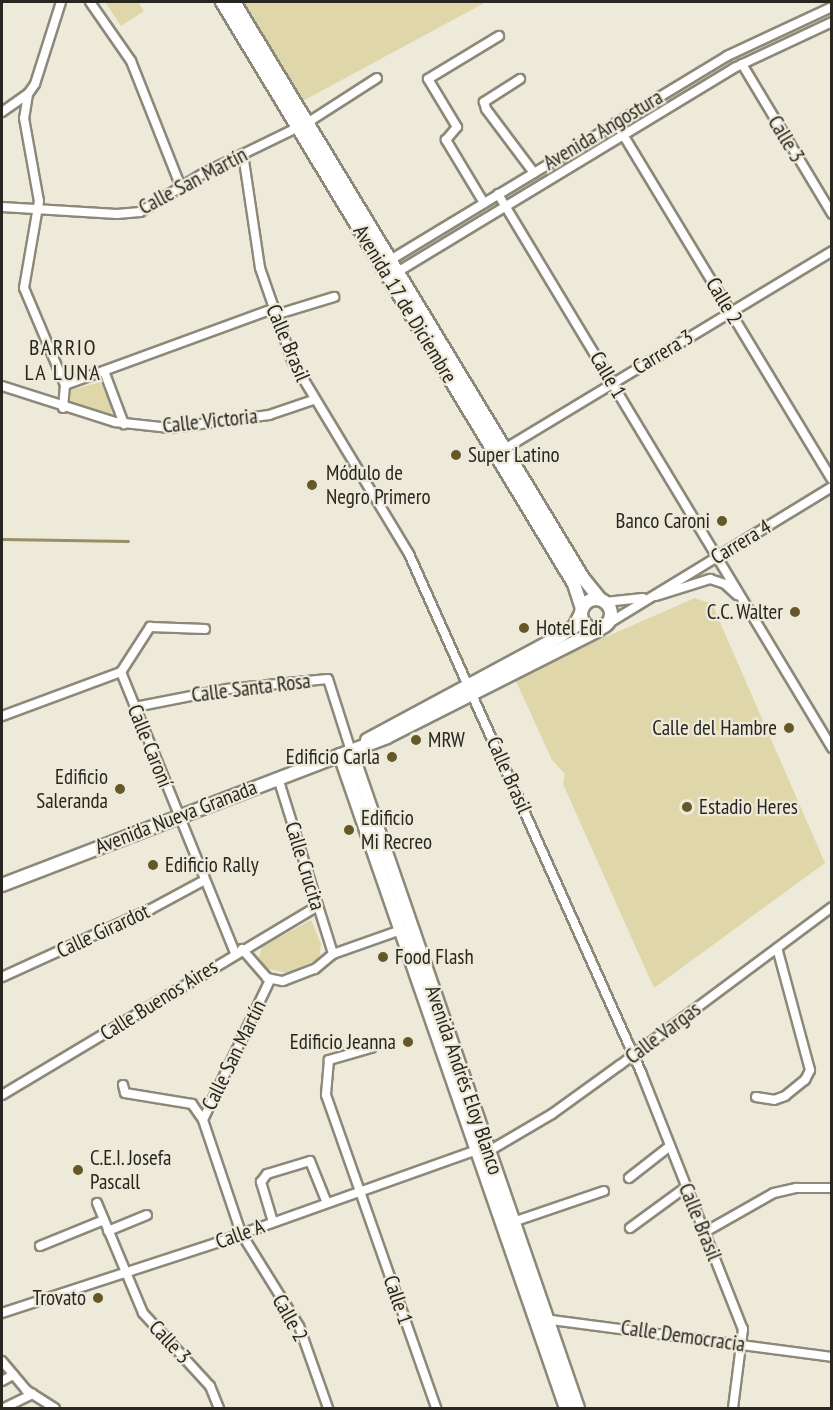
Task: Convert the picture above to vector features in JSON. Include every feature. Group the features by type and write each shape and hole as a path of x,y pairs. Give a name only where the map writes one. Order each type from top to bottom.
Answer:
{"street":[{"path":"61,2 39,75 28,94 24,118 38,209 24,288 65,385 63,408"},
{"path":"90,2 131,61 181,188"},
{"name":"Avenida 17 de Diciembre","path":"222,2 302,125 500,452 574,584 581,611"},
{"name":"Avenida 17 de Diciembre","path":"234,2 302,125"},
{"name":"Avenida Angostura","path":"386,263 749,44 831,7"},
{"name":"Avenida Angostura","path":"393,274 742,64 831,22"},
{"path":"484,203 446,140 457,127 428,79 499,36"},
{"name":"Calle 3","path":"742,64 831,214"},
{"name":"Calle San Martín","path":"2,207 130,214 302,125 377,78"},
{"path":"520,79 484,102 486,109 534,172"},
{"path":"2,112 28,94"},
{"name":"Calle 2","path":"616,123 831,479"},
{"name":"Calle Brasil","path":"243,154 257,255 274,312 314,400 397,531 471,688 633,1055 743,1329 744,1344 734,1408"},
{"name":"Calle 1","path":"498,194 830,743"},
{"name":"Carrera 3","path":"500,452 831,251"},
{"path":"65,385 274,312 334,297"},
{"path":"104,371 124,424"},
{"name":"Calle Victoria","path":"2,387 63,408 124,424 198,427 269,415 314,400"},
{"name":"Avenida 17 de Diciembre","path":"500,452 583,578 603,601"},
{"name":"Carrera 4","path":"604,626 831,487"},
{"path":"650,597 710,579 725,584 744,603"},
{"name":"Carrera 4","path":"603,601 650,597"},
{"path":"590,600 603,601 611,612 604,626 584,624 581,611 590,600"},
{"name":"Avenida Nueva Granada","path":"471,688 571,630 581,611"},
{"name":"Avenida Nueva Granada","path":"2,885 177,815 346,753 471,688 604,626"},
{"path":"2,716 121,672 150,627 205,629"},
{"name":"Calle Caroní","path":"121,672 203,881 239,951"},
{"name":"Calle Santa Rosa","path":"135,707 227,689 328,679 346,753"},
{"name":"Avenida Andrés Eloy Blanco","path":"346,753 401,930 483,1150 513,1222 566,1408"},
{"name":"Avenida Andrés Eloy Blanco","path":"346,753 541,1318 578,1408"},
{"name":"Calle Crucita","path":"278,778 333,954"},
{"name":"Calle Girardot","path":"2,977 151,909 203,881"},
{"name":"Calle Buenos Aires","path":"2,1095 239,951 318,906"},
{"name":"Calle Vargas","path":"483,1150 552,1114 831,908"},
{"name":"Calle San Martín","path":"239,951 270,980 283,981 309,972 333,954 401,930"},
{"path":"756,1097 774,1100 785,1096 805,1080 810,1070 777,948"},
{"name":"Calle San Martín","path":"241,1233 203,1120 270,980"},
{"name":"Calle 1","path":"371,1048 329,1060 326,1095 436,1408"},
{"path":"123,1085 125,1093 192,1104 203,1120"},
{"path":"629,1178 670,1146"},
{"name":"Calle A","path":"2,1313 124,1274 483,1150"},
{"path":"273,1222 261,1182 267,1174 310,1161 327,1203"},
{"path":"630,1228 686,1187"},
{"path":"705,1233 774,1193 796,1188 831,1188"},
{"path":"513,1222 604,1191"},
{"name":"Calle 3","path":"97,1203 124,1274 142,1313 210,1386 219,1408"},
{"path":"108,1231 147,1215"},
{"path":"40,1246 104,1220"},
{"name":"Calle 2","path":"241,1233 299,1326 328,1408"},
{"name":"Calle Democracia","path":"541,1318 831,1357"},
{"path":"2,1361 33,1394 55,1408"},
{"path":"2,1381 13,1375"},
{"path":"4,1408 33,1394"}],"shaded area":[{"path":"105,2 138,2 144,11 121,26"},
{"path":"242,2 486,2 301,102"},
{"path":"100,382 112,407 111,415 69,404 71,390"},
{"name":"Estadio Heres","path":"695,598 712,604 825,863 654,988 563,784 565,774 552,760 514,677"},
{"path":"311,920 321,944 319,959 287,973 264,968 259,957 262,947"}],"waterway":[{"path":"2,539 128,541"}],"place":[{"name":"Super Latino","path":"456,455"},
{"name":"Módulo de Negro Primero","path":"312,485"},
{"name":"Banco Caroni","path":"722,521"},
{"name":"C.C. Walter","path":"795,612"},
{"name":"Hotel Edi","path":"524,628"},
{"name":"Calle del Hambre","path":"789,728"},
{"name":"MRW","path":"416,740"},
{"name":"Edificio Carla","path":"392,757"},
{"name":"Edificio Saleranda","path":"120,789"},
{"name":"Estadio Heres","path":"687,807"},
{"name":"Edificio Mi Recreo","path":"349,830"},
{"name":"Edificio Rally","path":"153,865"},
{"name":"Food Flash","path":"383,957"},
{"name":"Edificio Jeanna","path":"408,1042"},
{"name":"C.E.I. Josefa Pascall","path":"78,1170"},
{"name":"Trovato","path":"98,1298"}],"district":[{"name":"BARRIO LA LUNA","path":"63,360"}]}
